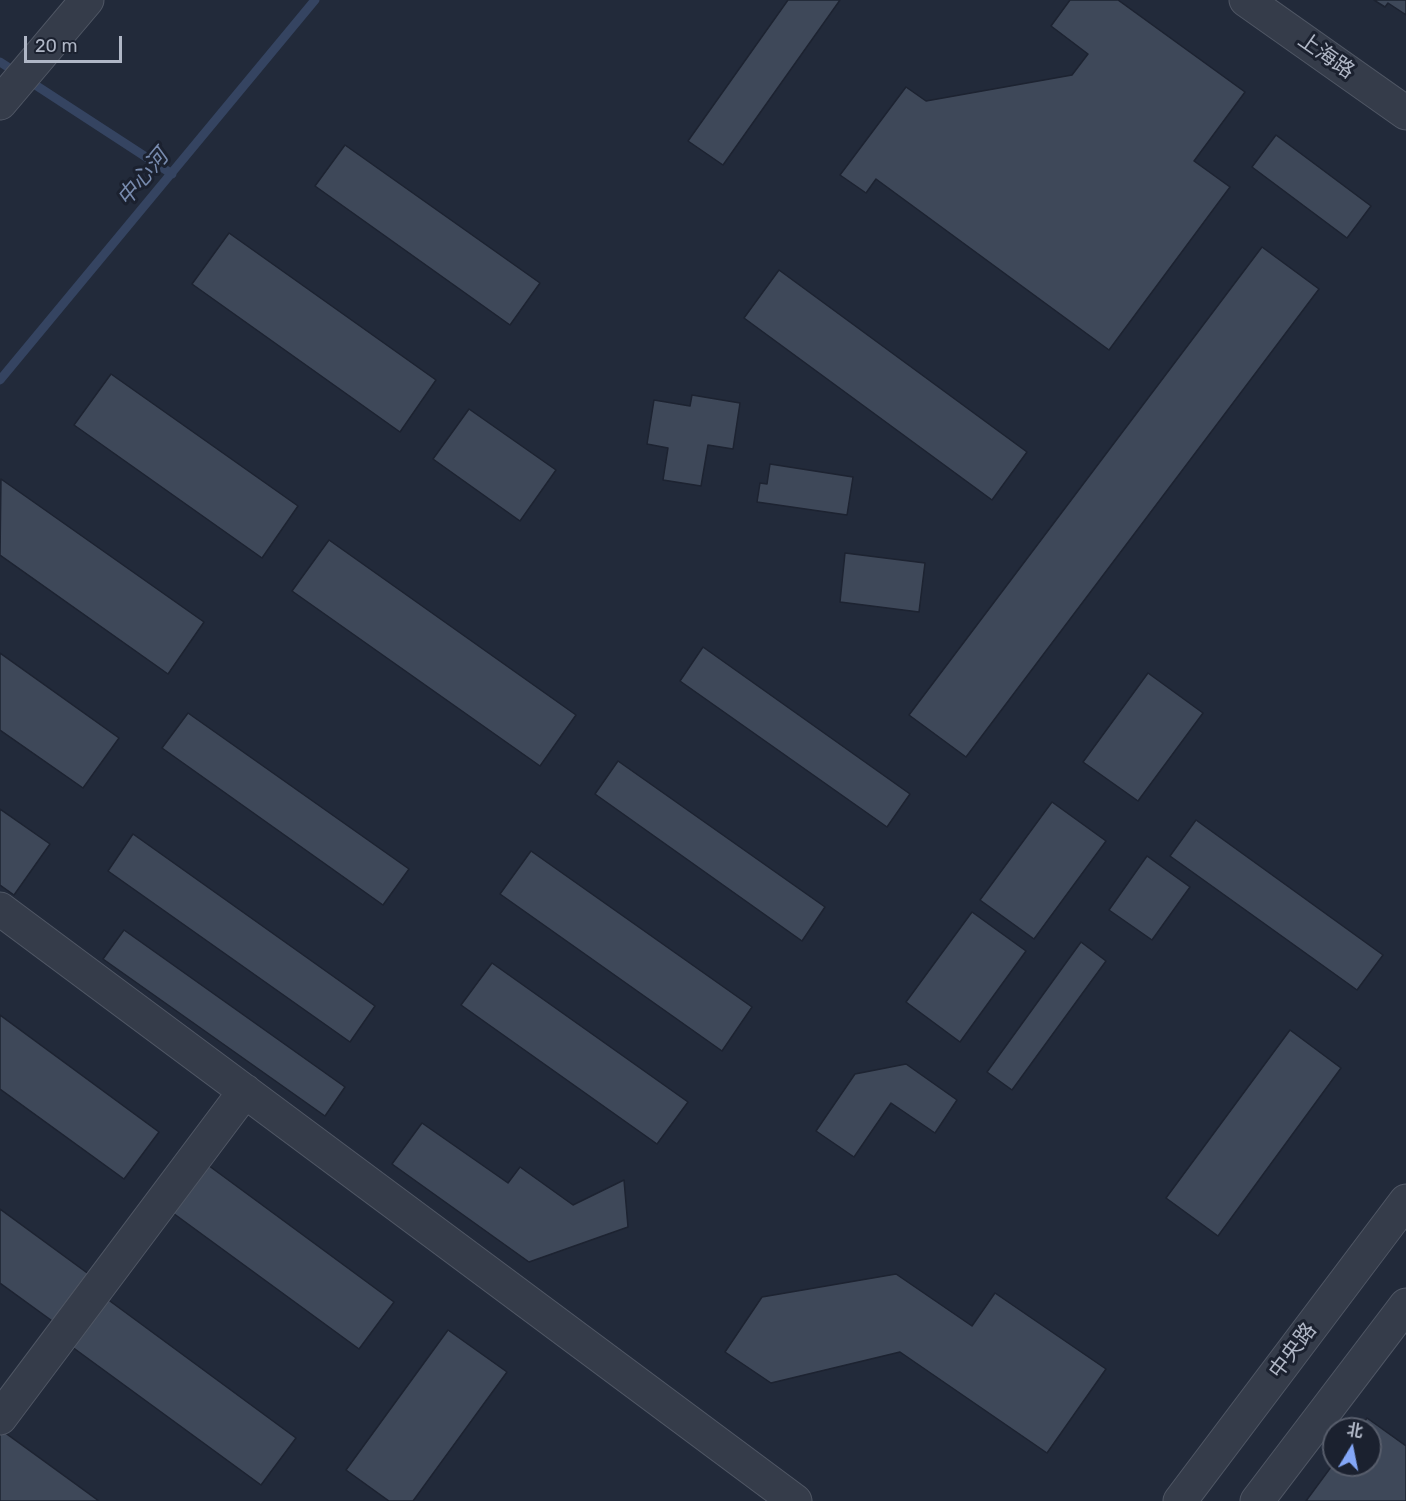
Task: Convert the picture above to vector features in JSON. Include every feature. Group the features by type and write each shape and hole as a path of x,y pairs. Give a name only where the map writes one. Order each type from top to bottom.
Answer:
{"street":[{"path":"3,99 87,0"},
{"name":"上海路","path":"1246,0 1406,112"},
{"path":"0,909 795,1501"},
{"path":"0,1418 245,1091"},
{"name":"中央路","path":"1180,1501 1406,1201"},
{"path":"1257,1501 1406,1305"}],"building":[{"path":"788,0 840,0 723,165 688,141"},
{"path":"1070,0 1118,0 1245,92 1194,161 1230,187 1109,350 876,179 866,193 840,175 906,87 926,101 1072,75 1088,54 1051,26"},
{"path":"1374,0 1406,0 1406,15 1388,3 1385,7"},
{"path":"1276,135 1371,206 1347,238 1252,167"},
{"path":"345,145 540,283 510,325 315,186"},
{"path":"229,233 436,380 400,432 192,284"},
{"path":"1262,247 1319,289 966,757 909,715"},
{"path":"779,270 1027,452 992,500 744,318"},
{"path":"111,374 298,506 262,558 74,425"},
{"path":"692,395 740,403 733,449 708,445 701,486 663,480 668,448 647,444 654,400 690,406"},
{"path":"469,409 556,470 520,521 433,459"},
{"path":"770,464 853,477 847,515 757,502 760,483 767,484"},
{"path":"1,479 204,622 168,674 0,555"},
{"path":"329,540 576,715 540,766 292,591"},
{"path":"845,553 925,563 919,612 840,602"},
{"path":"703,647 910,794 887,827 680,681"},
{"path":"0,653 119,738 83,788 0,730"},
{"path":"1148,673 1203,713 1138,801 1083,762"},
{"path":"188,713 409,869 383,905 162,748"},
{"path":"618,761 825,907 802,941 595,794"},
{"path":"1052,802 1106,841 1034,939 980,900"},
{"path":"0,809 50,844 14,895 0,885"},
{"path":"1196,820 1383,955 1357,990 1170,856"},
{"path":"133,834 375,1006 350,1042 108,871"},
{"path":"531,851 752,1007 722,1051 500,894"},
{"path":"1147,856 1190,887 1152,940 1109,910"},
{"path":"972,912 1026,951 960,1042 906,1002"},
{"path":"124,930 345,1087 325,1116 103,959"},
{"path":"1081,942 1106,961 1012,1090 987,1072"},
{"path":"492,963 688,1102 657,1144 461,1005"},
{"path":"0,1015 159,1132 124,1179 0,1089"},
{"path":"1290,1030 1341,1068 1218,1236 1166,1198"},
{"path":"906,1064 957,1100 935,1133 891,1103 854,1157 816,1131 855,1074"},
{"path":"422,1123 508,1183 520,1167 573,1205 624,1180 628,1227 529,1262 392,1164"},
{"path":"197,1157 394,1302 359,1349 162,1205"},
{"path":"0,1209 90,1275 55,1323 0,1283"},
{"path":"896,1274 972,1326 995,1293 1106,1369 1047,1453 900,1352 771,1383 725,1352 762,1297"},
{"path":"99,1293 296,1438 261,1485 64,1341"},
{"path":"448,1330 507,1372 413,1501 389,1501 346,1470"},
{"path":"0,1429 99,1501 0,1501"},
{"path":"1382,1429 1406,1446 1406,1501 1306,1501 1324,1477 1382,1477"}],"waterway":[{"name":"中心河","path":"0,380 315,0"},
{"path":"0,62 172,174"}]}
